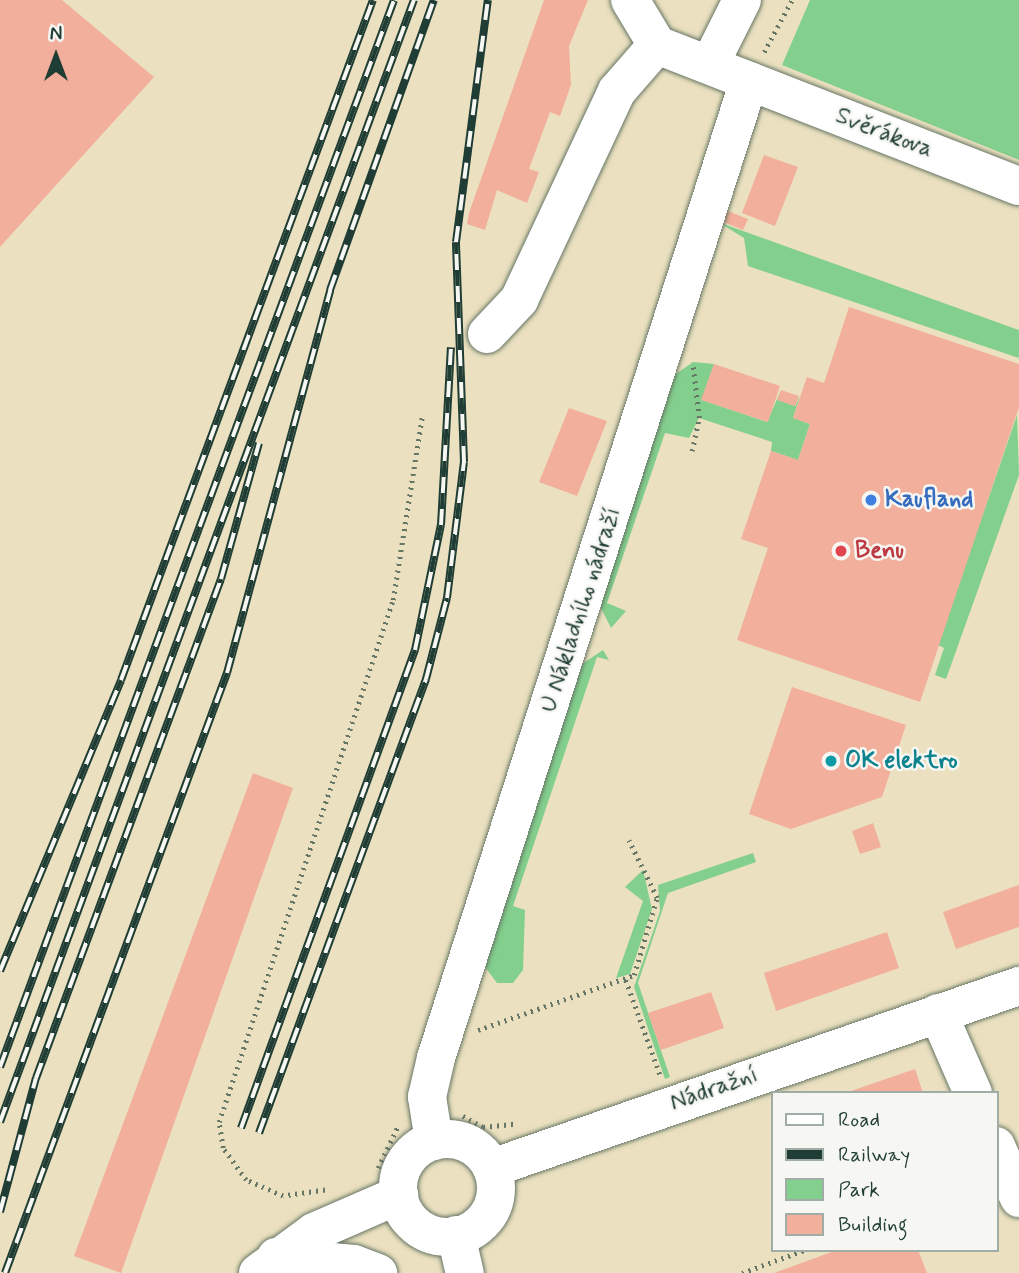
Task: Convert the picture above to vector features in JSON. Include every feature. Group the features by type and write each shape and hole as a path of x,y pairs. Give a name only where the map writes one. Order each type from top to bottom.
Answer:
{"street":[{"path":"487,334 525,289 617,91 657,45 630,0"},
{"path":"712,62 742,0"},
{"name":"Svěrákova","path":"657,45 712,62 749,81 1019,186"},
{"name":"U Nákladního nádraží","path":"434,1140 427,1097 436,1058 749,81"},
{"name":"Nádražní","path":"492,1168 1019,986"},
{"path":"938,1013 972,1091"},
{"path":"434,1140 468,1144 492,1168 492,1206 474,1228 456,1235 419,1228 398,1195 409,1157 434,1140"},
{"path":"998,1151 1019,1198"},
{"path":"267,1265 330,1223 398,1195"},
{"path":"456,1235 465,1273"},
{"path":"267,1265 330,1261 378,1273"}],"path":[{"path":"749,81 792,0"},
{"path":"692,451 699,418 693,362"},
{"path":"283,1196 246,1180 223,1148 219,1122 393,600 422,417"},
{"path":"468,1037 634,975 657,898 629,841"},
{"path":"626,980 663,1084"},
{"path":"459,1112 483,1127 517,1123"},
{"path":"742,1273 800,1252"}],"green space":[{"path":"810,0 1019,0 1019,160 782,65"},
{"path":"718,222 1019,330 1019,358 748,266 744,238"},
{"path":"693,362 714,364 702,400 767,422 781,390 778,400 795,406 800,396 793,418 810,424 798,460 771,451 772,442 699,418 689,438 665,433 607,603 626,611 611,628 600,606 673,376"},
{"path":"1017,415 1019,475 946,679 935,675 944,648 938,645"},
{"path":"603,650 609,660 597,657 513,906 525,910 523,970 513,983 497,983 485,967 582,664"},
{"path":"753,853 756,862 668,893 638,983 670,1077 665,1079 634,987 660,911 658,885"},
{"path":"643,870 652,909 630,974 616,978 643,901 625,887"}],"building":[{"path":"0,0 62,0 154,77 0,247"},
{"path":"544,0 588,0 569,46 571,85 560,116 550,112 529,169 539,172 527,203 497,190 485,230 467,224 469,213"},
{"path":"764,155 798,167 775,226 742,213"},
{"path":"725,210 748,219 743,230 721,221"},
{"name":"Kaufland","path":"849,307 1019,364 1019,407 920,702 737,640 768,548 741,539 771,451 798,460 810,424 793,418 807,377 824,383"},
{"path":"714,364 780,386 768,422 701,400"},
{"path":"781,390 799,396 795,406 777,400"},
{"path":"569,408 607,421 577,496 539,482"},
{"name":"OK elektro","path":"792,687 906,725 882,797 791,829 749,814"},
{"path":"253,773 293,788 121,1273 74,1256"},
{"path":"873,823 881,847 860,854 852,831"},
{"path":"1019,885 1019,927 956,949 943,912"},
{"path":"887,932 899,968 776,1011 764,973"},
{"path":"711,992 724,1028 661,1050 648,1013"},
{"path":"915,1069 922,1091 851,1091"},
{"path":"832,1252 919,1252 927,1273 774,1273"}],"railway":[{"path":"0,971 121,680 373,0"},
{"path":"0,1067 394,0"},
{"path":"0,1122 414,0"},
{"path":"5,1273 227,673 330,290 434,0"},
{"path":"259,1133 426,679 447,598 464,462 456,242 488,0"},
{"path":"241,1128 415,650 441,525 451,347"},
{"path":"0,1212 36,1078 221,579 259,443"}],"place":[{"name":"Kaufland","path":"871,500"},
{"name":"Benu","path":"841,551"},
{"name":"OK elektro","path":"831,761"}]}
